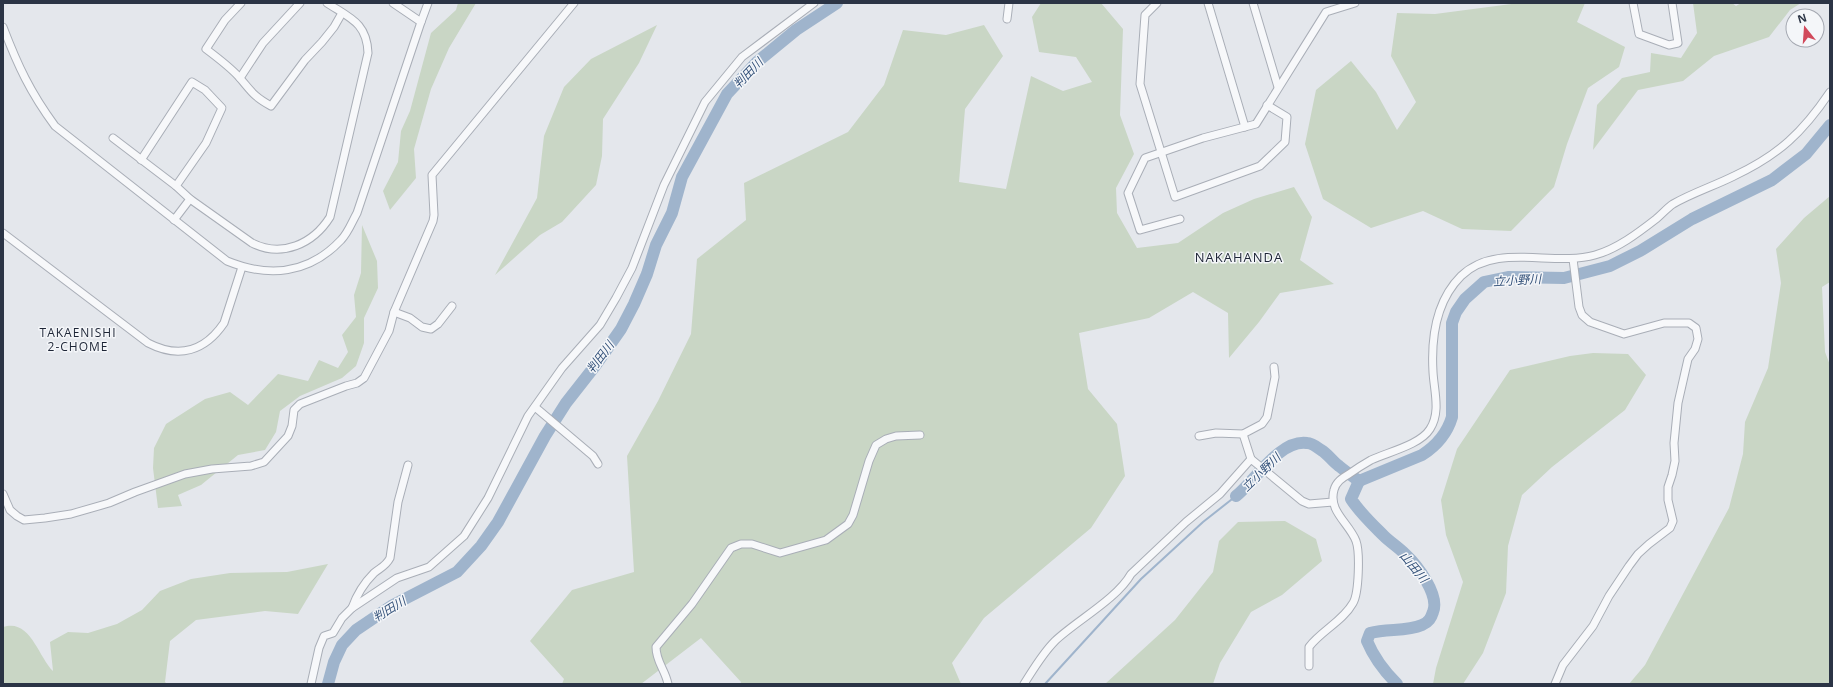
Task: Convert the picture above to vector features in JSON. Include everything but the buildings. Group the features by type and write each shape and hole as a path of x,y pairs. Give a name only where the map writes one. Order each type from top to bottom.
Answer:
{"street":[{"path":"241,3 225,20 206,49 240,78 257,98 271,106 305,60 334,27 342,13"},
{"path":"240,78 263,43 300,3"},
{"path":"112,138 176,186 190,199 237,233 262,248 282,249 295,247 306,242 324,226 330,217 368,53 365,34 359,25 328,3"},
{"path":"3,27 19,68 36,101 55,126 227,261 242,267 274,272 305,266 330,249 342,239 357,213 428,3"},
{"path":"3,494 10,510 24,520 45,518 71,514 109,503 185,474 212,469 251,466 264,462 288,436 292,426 294,410 300,404 357,383 364,378 389,331 394,312 433,221 432,176 574,3"},
{"path":"311,684 319,648 324,636 333,633 342,618 352,608 397,578 429,567 464,536 488,498 528,416 562,368 600,325 616,298 632,268 664,186 705,102 742,57 814,3"},
{"path":"1007,19 1009,3"},
{"path":"1157,3 1145,15 1140,84 1175,197 1260,166 1285,142 1287,117 1267,105"},
{"path":"1208,3 1245,127"},
{"path":"1253,3 1278,87"},
{"path":"1180,219 1140,230 1128,193 1145,158 1256,124 1326,12 1355,3"},
{"path":"1633,3 1639,34 1669,45 1678,44 1672,3"},
{"path":"396,4 421,22"},
{"path":"141,160 192,82 205,90 222,108 206,143 176,186"},
{"path":"1309,666 1309,647 1346,612 1354,603 1357,594 1358,548 1355,539 1333,502 1335,486 1340,480 1370,461 1406,446 1421,438 1430,430 1435,418 1436,403 1433,372 1433,336 1442,306 1461,277 1473,267 1487,261 1521,258 1573,260 1596,255 1611,249 1657,218 1671,205 1759,164 1803,129 1830,92"},
{"path":"174,220 190,199"},
{"path":"3,233 148,343 173,351 194,349 204,344 219,331 226,317 242,267"},
{"path":"1555,684 1562,665 1593,626 1609,596 1629,566 1638,554 1670,528 1673,522 1668,500 1668,487 1674,461 1678,403 1688,359 1698,339 1696,328 1689,324 1664,323 1624,334 1590,322 1582,315 1579,307 1573,260"},
{"path":"394,312 410,318 422,327 431,329 442,320 452,306"},
{"path":"1199,436 1216,433 1243,434 1262,424 1267,417 1275,377 1274,366"},
{"path":"535,407 593,456 598,464"},
{"path":"668,684 665,673 656,657 656,647 692,604 731,548 741,544 752,544 780,553 826,540 848,524 853,515 869,461 876,445 886,439 896,436 920,434"},
{"path":"1243,434 1251,459 1302,501 1310,504 1333,502"},
{"path":"1024,684 1055,642 1103,602 1186,522 1220,494 1251,459"},
{"path":"352,608 357,595 367,581 385,566 390,558 398,502 408,465"}],"green space":[{"path":"458,3 476,3 449,48 431,89 414,149 416,178 390,210 383,191 398,162 401,131 410,111 431,33 456,10"},
{"path":"1041,3 1101,3 1123,29 1120,115 1134,154 1116,188 1117,213 1137,248 1178,243 1223,213 1254,199 1294,187 1312,217 1300,260 1334,284 1280,293 1259,322 1229,358 1228,313 1193,292 1149,318 1079,333 1088,389 1117,424 1125,476 1091,528 984,618 952,663 961,684 740,684 741,682 701,638 641,684 562,684 564,679 530,641 572,590 634,572 627,456 658,401 691,334 697,259 746,220 744,183 848,132 884,85 903,30 946,35 984,25 1003,56 965,109 959,182 1006,189 1031,76 1063,91 1092,82 1076,57 1039,52 1032,17"},
{"path":"1519,3 1585,3 1577,22 1625,47 1619,67 1588,88 1567,144 1554,187 1511,231 1462,229 1423,211 1371,228 1323,199 1305,144 1316,90 1351,61 1376,92 1397,130 1416,102 1391,56 1397,13 1435,14"},
{"path":"1693,3 1732,3 1736,6 1741,3 1801,3 1793,8 1785,8 1785,16 1769,37 1714,56 1683,81 1638,90 1593,150 1597,105 1622,78 1650,72 1651,53 1681,58 1697,33"},
{"path":"657,25 639,63 603,119 602,156 596,185 562,222 540,235 495,275 537,198 544,136 564,87 591,59"},
{"path":"1830,196 1830,282 1822,287 1825,352 1830,365 1830,684 1629,684 1645,665 1729,508 1743,454 1745,422 1768,368 1781,283 1776,249 1804,218"},
{"path":"362,225 377,261 378,288 364,318 364,343 356,366 342,378 300,396 280,411 276,432 265,450 238,455 201,485 178,495 182,506 158,508 153,468 154,448 166,424 205,399 230,392 248,405 278,374 308,381 319,360 338,368 348,352 342,335 356,317 354,295 361,273"},
{"path":"1593,353 1628,354 1646,375 1625,410 1552,467 1522,495 1508,546 1506,593 1483,653 1463,684 1433,684 1436,668 1463,582 1446,535 1441,500 1457,449 1510,370 1570,356"},
{"path":"1285,521 1316,539 1322,561 1282,595 1251,612 1220,663 1213,684 1105,684 1175,620 1213,572 1219,541 1238,522"},
{"path":"328,564 298,614 265,611 196,620 170,641 165,682 167,684 3,684 3,627 12,626 20,628 27,633 53,671 50,642 68,632 88,633 117,624 142,610 160,591 191,579 230,573 287,572"}],"waterway":[{"name":"判田川","path":"328,684 334,662 342,645 356,630 393,605 457,572 481,546 498,522 545,436 566,403 595,366 621,329 634,304 647,274 656,245 672,213 682,177 727,94 756,63 796,30 837,3"},
{"name":"立小野川","path":"1359,481 1422,455 1432,448 1444,434 1452,417 1452,323 1456,312 1465,299 1484,282 1508,277 1564,278 1610,266 1640,251 1692,219 1772,180 1806,154 1830,125"},
{"name":"立小野川","path":"1236,496 1268,462 1287,447 1297,444 1309,443 1314,445 1359,481"},
{"name":"山田川","path":"1359,481 1351,499 1371,523 1415,565 1426,581 1433,597 1433,612 1426,623 1416,627 1370,633 1367,641 1376,659 1397,684"},
{"path":"1045,684 1141,579 1203,522 1236,496"}],"district":[{"name":"NAKAHANDA","path":"1239,257"},
{"name":"TAKAENISHI 2-CHOME","path":"78,339"}]}
